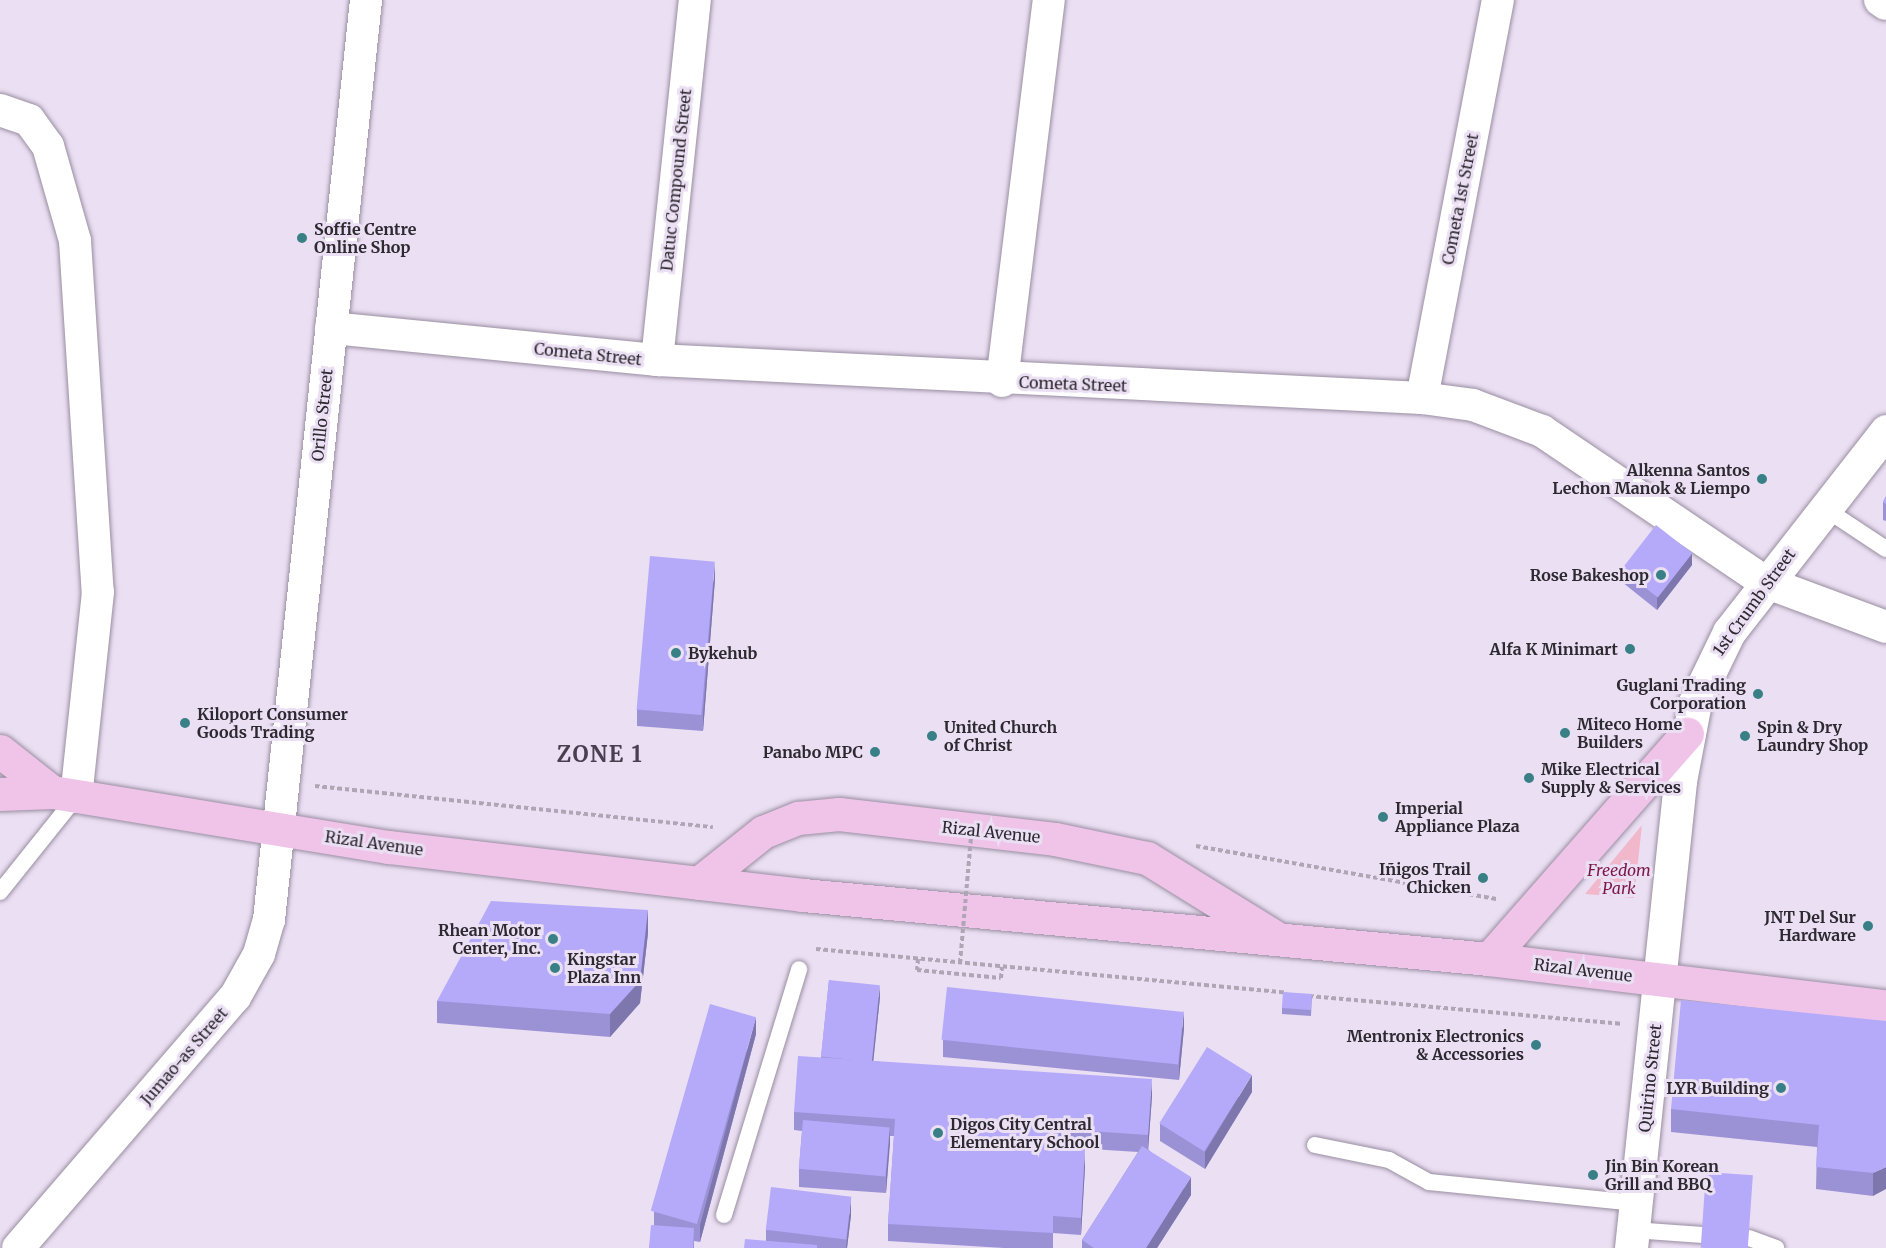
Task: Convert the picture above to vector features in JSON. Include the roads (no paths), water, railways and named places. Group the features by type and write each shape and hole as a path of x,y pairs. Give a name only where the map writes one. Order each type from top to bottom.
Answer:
{"main road":[{"name":"1st Crumb Street","path":"1661,979 1686,734 1708,667 1765,582 1886,431"},
{"path":"1490,959 1545,901 1686,734"},
{"name":"Rizal Avenue","path":"0,752 64,794"},
{"name":"Rizal Avenue","path":"0,794 64,794 280,830 699,883 1490,959 1886,1006"},
{"name":"Rizal Avenue","path":"699,883 764,832 798,818 839,814 1091,844 1147,858 1280,940"},
{"name":"Quirino Street","path":"1634,1227 1661,979"}],"street":[{"name":"Orillo Street","path":"280,830 366,0"},
{"name":"Datuc Compound Street","path":"657,360 696,0"},
{"path":"1002,381 1049,0"},
{"name":"Cometa 1st Street","path":"1422,398 1498,0"},
{"path":"1880,0 1886,4"},
{"path":"0,110 29,120 48,146 75,241 98,592 64,794"},
{"name":"Cometa Street","path":"331,328 657,360 1002,381 1422,398 1473,405 1542,431 1765,582 1884,622"},
{"name":"Jumao-as Street","path":"18,1248 235,997 259,954 269,920 280,830"}],"lane":[{"path":"1824,508 1886,549"},
{"path":"0,892 64,794"},
{"path":"724,1215 799,969"},
{"path":"1314,1145 1389,1160 1429,1182 1634,1227 1702,1235"},
{"path":"1749,1238 1776,1248"}],"place":[{"name":"Soffie Centre Online Shop","path":"302,238"},
{"name":"Alkenna Santos Lechon Manok & Liempo","path":"1762,479"},
{"name":"Rose Bakeshop","path":"1661,575"},
{"name":"Alfa K Minimart","path":"1630,649"},
{"name":"Bykehub","path":"676,653"},
{"name":"Guglani Trading Corporation","path":"1758,694"},
{"name":"Kiloport Consumer Goods Trading","path":"185,723"},
{"name":"Miteco Home Builders","path":"1565,733"},
{"name":"United Church of Christ","path":"932,736"},
{"name":"Spin & Dry Laundry Shop","path":"1745,736"},
{"name":"Panabo MPC","path":"875,752"},
{"name":"Mike Electrical Supply & Services","path":"1529,778"},
{"name":"Imperial Appliance Plaza","path":"1383,817"},
{"name":"Iñigos Trail Chicken","path":"1483,878"},
{"name":"JNT Del Sur Hardware","path":"1868,926"},
{"name":"Rhean Motor Center, Inc.","path":"553,939"},
{"name":"Kingstar Plaza Inn","path":"555,968"},
{"name":"Mentronix Electronics & Accessories","path":"1536,1045"},
{"name":"LYR Building","path":"1781,1088"},
{"name":"Digos City Central Elementary School","path":"938,1133"},
{"name":"Jin Bin Korean Grill and BBQ","path":"1593,1175"}],"district":[{"name":"ZONE 1","path":"600,755"}],"park label":[{"name":"Freedom Park","path":"1619,879"}]}
